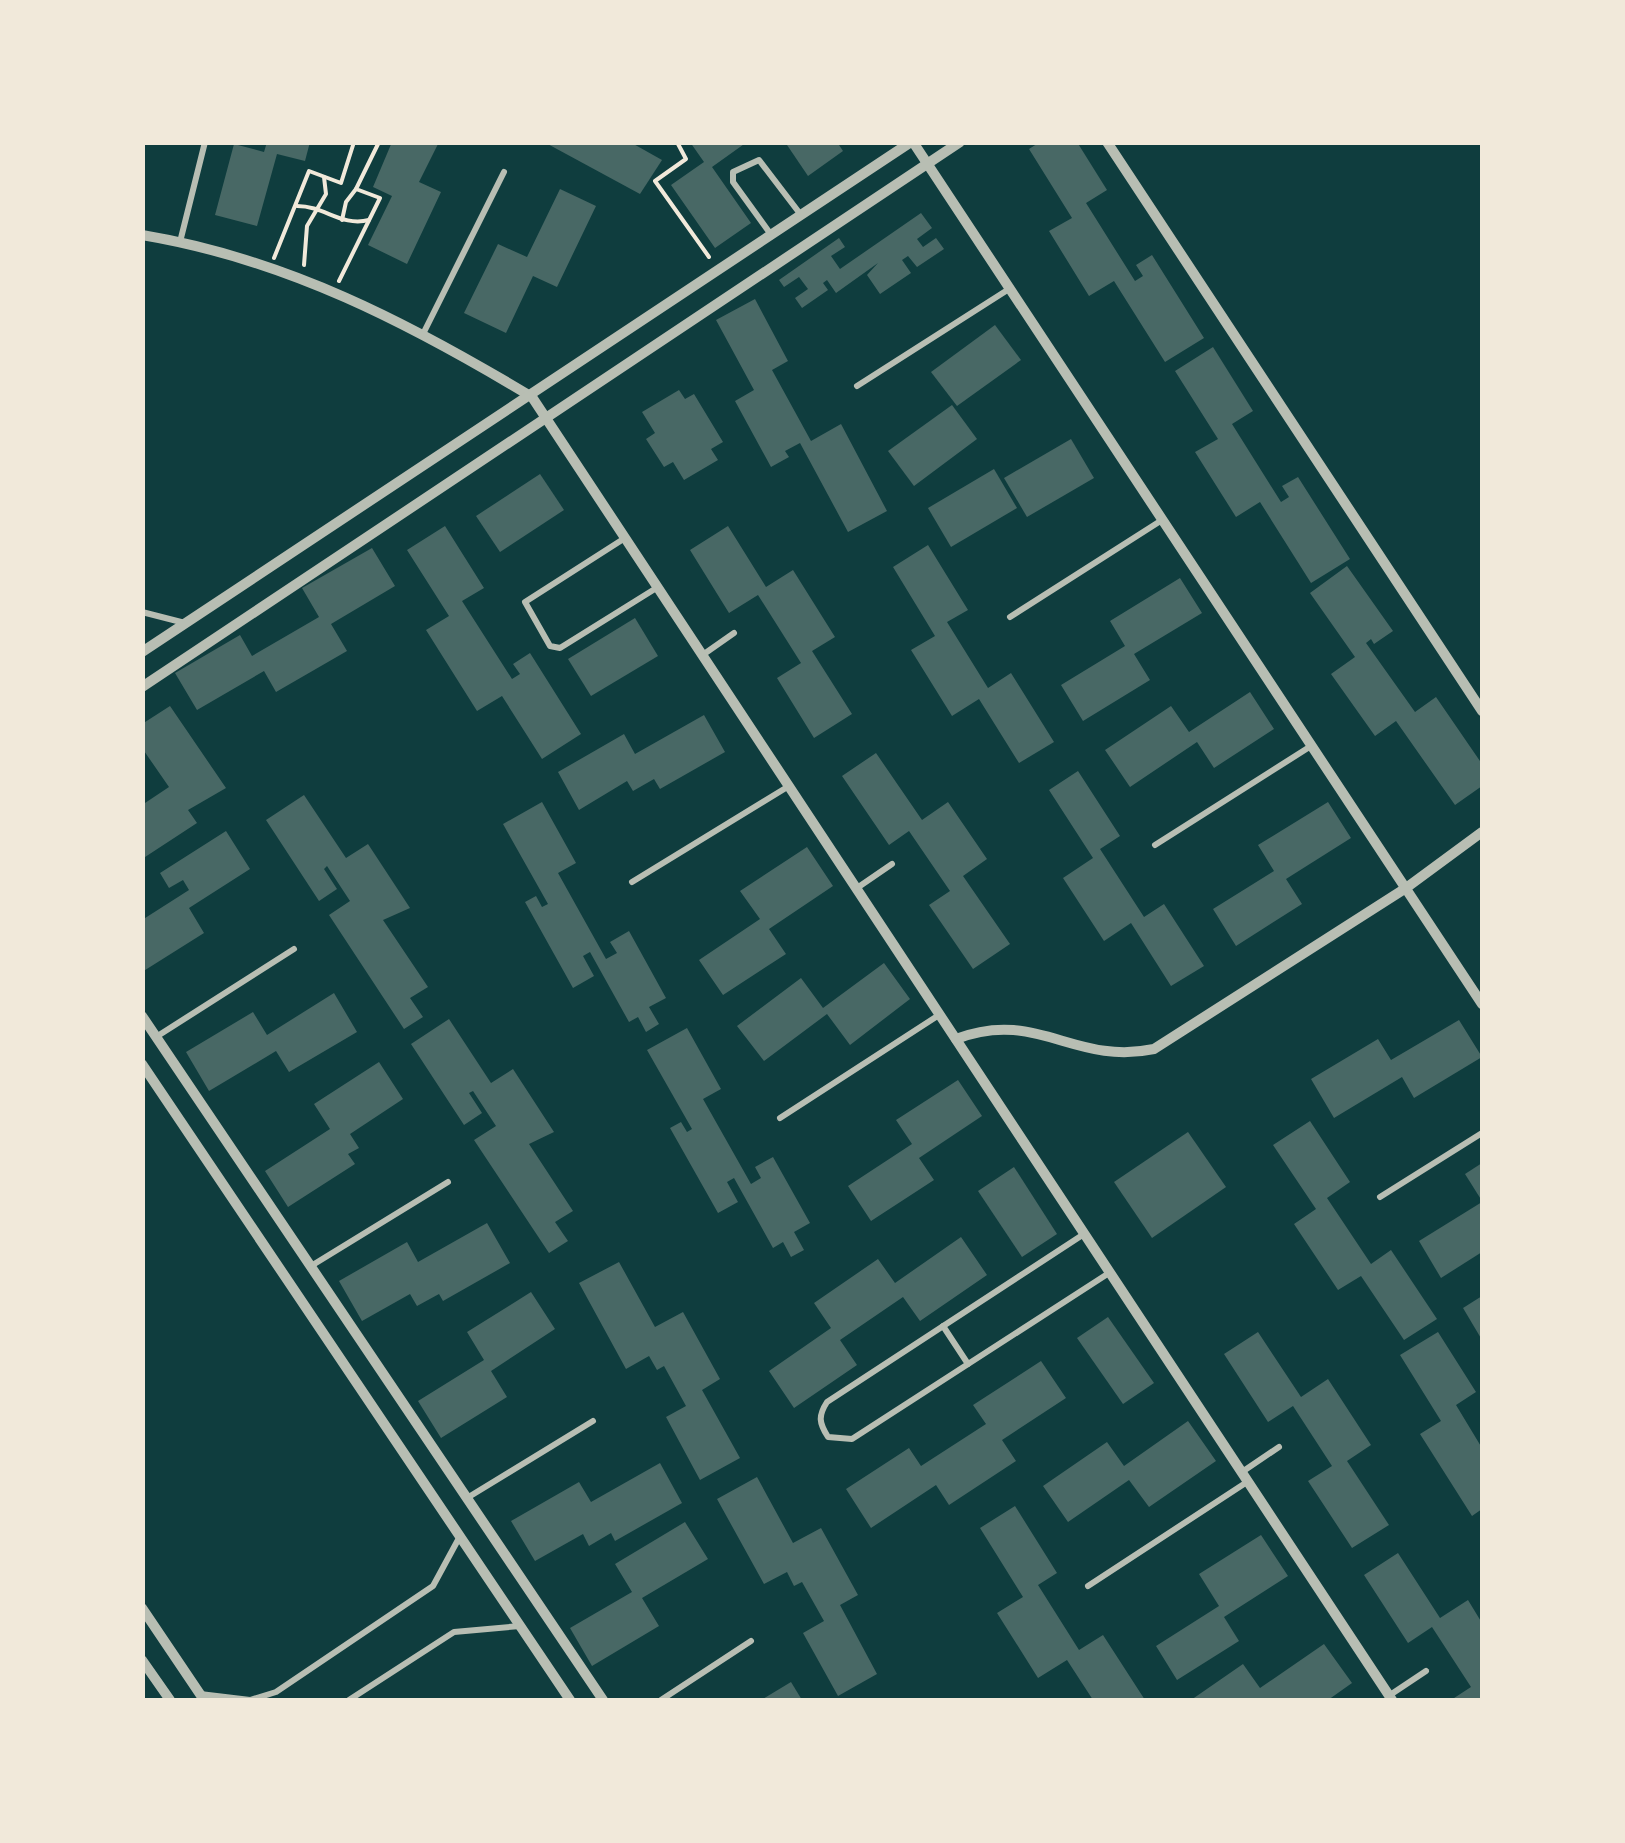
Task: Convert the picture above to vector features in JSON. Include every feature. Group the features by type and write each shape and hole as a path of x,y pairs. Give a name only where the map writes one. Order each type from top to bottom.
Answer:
{"street":[{"path":"142,652 912,142 1482,1004"},
{"path":"142,686 960,142"},
{"path":"1106,142 1482,712"},
{"path":"142,236 270,266 334,290 424,332 532,397 1390,1698"},
{"path":"956,1039 998,1026 1106,1054 1154,1049 1406,888 1482,832"},
{"path":"142,1016 603,1700"},
{"path":"142,1064 570,1700"},
{"path":"142,1608 202,1697"},
{"path":"142,1660 170,1700"}],"lane":[{"path":"180,242 204,142"},
{"path":"772,236 733,182 733,172 759,160 802,216"},
{"path":"424,332 504,172"},
{"path":"857,386 1010,288"},
{"path":"1010,616 1163,520"},
{"path":"626,537 527,599 525,608 533,621 556,649 659,586"},
{"path":"142,612 186,624"},
{"path":"704,654 734,634"},
{"path":"1155,845 1312,746"},
{"path":"632,882 790,785"},
{"path":"857,888 892,864"},
{"path":"156,1037 294,949"},
{"path":"780,1118 940,1014"},
{"path":"1380,1198 1482,1132"},
{"path":"311,1266 448,1182"},
{"path":"1085,1234 826,1402 820,1413 820,1426 828,1436 852,1439 1110,1272"},
{"path":"943,1326 968,1364"},
{"path":"467,1498 593,1420"},
{"path":"1088,1586 1245,1477 1280,1447"},
{"path":"202,1697 250,1700 276,1692 433,1586 460,1536"},
{"path":"348,1700 454,1632 520,1626"},
{"path":"661,1700 751,1641"},
{"path":"1390,1698 1426,1671"}],"path":[{"path":"270,266 309,171 341,183 354,142"},
{"path":"342,221 346,202 379,142"},
{"path":"678,142 686,159 655,181 720,271"},
{"path":"304,278 307,226 326,194 324,176"},
{"path":"334,290 380,198 356,189"},
{"path":"295,206 316,208 342,221 369,220"}],"building":[{"path":"267,142 310,142 305,161 277,154 257,226 215,215 234,144 264,152"},
{"path":"392,142 439,142 419,182 441,192 407,264 368,245 392,196 373,187"},
{"path":"544,142 630,142 662,160 640,194"},
{"path":"690,142 747,142 712,167 751,223 715,248 671,185 704,162"},
{"path":"785,142 837,142 843,151 808,176"},
{"path":"1040,142 1077,142 1107,190 1086,203 1135,281 1143,276 1136,265 1152,255 1204,338 1165,362 1114,281 1089,296 1049,231 1072,218 1029,149"},
{"path":"560,189 596,206 557,287 533,276 506,333 464,313 498,244 527,257"},
{"path":"921,213 932,228 917,239 923,247 936,238 944,249 917,267 908,256 902,260 911,273 880,294 867,275 878,263 836,293 827,280 823,283 828,290 802,308 795,298 808,289 799,277 784,287 779,280 839,238 845,247 831,256 840,269"},
{"path":"755,299 788,361 772,370 811,441 841,424 887,511 848,532 800,443 785,451 789,457 771,467 735,401 754,390 716,320"},
{"path":"995,325 1021,360 957,406 931,372"},
{"path":"1213,347 1253,411 1232,424 1281,502 1289,497 1282,486 1298,477 1350,559 1311,583 1260,502 1236,517 1195,452 1218,439 1175,371"},
{"path":"679,390 685,399 694,394 723,442 711,449 718,460 684,480 673,462 664,467 646,439 655,433 642,412"},
{"path":"952,405 977,439 914,486 888,451"},
{"path":"1071,439 1094,478 1027,517 1004,478"},
{"path":"994,469 1017,508 951,547 928,508"},
{"path":"540,474 564,510 500,552 476,516"},
{"path":"445,526 484,588 462,601 512,679 520,674 513,664 530,653 581,734 542,759 502,696 477,711 426,630 449,616 407,550"},
{"path":"728,526 766,587 793,570 835,637 812,651 852,714 814,738 777,678 801,663 758,595 729,613 690,550"},
{"path":"928,545 968,610 947,622 988,688 1011,673 1054,742 1019,763 979,699 952,716 911,650 935,636 893,567"},
{"path":"372,548 395,586 331,624 347,651 276,692 264,671 197,710 175,673 240,635 252,656 319,617 302,588"},
{"path":"1347,566 1393,631 1374,644 1371,639 1366,643 1415,712 1436,697 1482,764 1482,786 1455,805 1396,721 1375,736 1331,674 1355,657 1310,593"},
{"path":"1180,578 1202,613 1134,654 1150,680 1083,721 1061,685 1125,646 1110,621"},
{"path":"635,618 658,656 591,696 568,659"},
{"path":"1250,692 1274,729 1214,768 1197,742 1130,787 1105,750 1171,706 1189,732"},
{"path":"170,706 226,788 188,810 197,823 142,859 142,805 169,787 142,748 142,724"},
{"path":"704,715 725,752 660,789 654,779 633,791 627,781 579,810 558,772 624,734 635,754"},
{"path":"876,753 922,820 948,802 987,859 963,876 1010,944 973,969 929,905 950,891 909,831 889,845 842,776"},
{"path":"1078,771 1120,836 1100,849 1144,917 1164,904 1204,966 1171,986 1131,923 1104,941 1063,878 1093,858 1049,790"},
{"path":"304,795 346,858 368,844 410,908 383,920 428,987 410,998 423,1017 404,1029 329,915 350,901 327,866 324,869 337,889 319,901 266,820"},
{"path":"542,802 576,863 558,873 606,959 617,953 610,942 629,931 666,998 649,1007 659,1024 646,1032 638,1017 629,1022 590,952 583,956 594,976 573,988 525,902 536,896 542,907 548,904 503,824"},
{"path":"1328,802 1351,838 1286,879 1302,904 1236,946 1213,909 1274,871 1258,845"},
{"path":"226,831 250,869 189,908 204,933 142,972 142,920 189,890 183,880 169,888 160,873"},
{"path":"807,847 833,886 769,929 786,954 723,995 699,960 760,919 740,891"},
{"path":"884,963 910,999 850,1045 827,1014 764,1061 737,1026 801,978 823,1008"},
{"path":"334,993 357,1032 289,1072 276,1051 209,1091 186,1052 253,1012 267,1035"},
{"path":"449,1019 491,1083 513,1069 554,1132 529,1144 573,1211 555,1222 568,1241 549,1253 474,1140 496,1126 473,1091 469,1093 482,1113 464,1125 411,1044"},
{"path":"1459,1020 1482,1057 1414,1098 1402,1077 1334,1118 1311,1079 1378,1039 1391,1060"},
{"path":"687,1028 721,1089 703,1099 751,1184 761,1178 755,1167 773,1157 810,1223 794,1232 804,1250 791,1257 783,1242 773,1248 734,1178 727,1182 738,1202 718,1213 670,1128 681,1122 687,1132 692,1129 647,1050"},
{"path":"379,1062 403,1099 350,1134 359,1148 348,1154 355,1164 288,1207 265,1171 330,1129 314,1104"},
{"path":"958,1080 982,1116 919,1158 934,1180 871,1221 848,1186 912,1144 896,1120"},
{"path":"1310,1121 1350,1182 1327,1198 1371,1264 1391,1250 1437,1319 1404,1340 1361,1276 1338,1290 1294,1224 1316,1209 1273,1145"},
{"path":"1188,1132 1226,1187 1152,1238 1114,1182"},
{"path":"1482,1163 1482,1201 1465,1174"},
{"path":"1014,1167 1057,1234 1022,1257 978,1191"},
{"path":"1482,1202 1482,1252 1441,1278 1419,1241"},
{"path":"487,1223 510,1263 443,1301 439,1294 417,1306 410,1294 362,1321 339,1281 407,1242 418,1262"},
{"path":"961,1237 987,1275 920,1321 903,1297 840,1340 857,1365 794,1408 769,1371 831,1328 814,1303 878,1259 895,1283"},
{"path":"619,1262 655,1327 683,1312 720,1379 702,1390 740,1458 700,1480 666,1417 686,1406 664,1366 657,1370 649,1356 626,1369 579,1283"},
{"path":"531,1292 555,1329 491,1371 507,1397 441,1438 418,1401 484,1360 467,1332"},
{"path":"1482,1296 1482,1340 1463,1308"},
{"path":"1108,1317 1154,1383 1123,1404 1077,1338"},
{"path":"1258,1332 1301,1397 1328,1379 1371,1445 1347,1461 1389,1525 1352,1548 1308,1481 1332,1466 1293,1406 1268,1422 1224,1354"},
{"path":"1438,1332 1476,1392 1456,1405 1482,1448 1482,1509 1472,1516 1420,1434 1441,1421 1400,1355"},
{"path":"1041,1361 1066,1398 1002,1440 1016,1461 949,1505 936,1485 871,1528 846,1489 909,1448 921,1466 986,1424 973,1405"},
{"path":"1188,1421 1216,1461 1149,1507 1129,1480 1068,1522 1043,1486 1107,1442 1124,1466"},
{"path":"660,1463 682,1503 615,1541 611,1533 589,1546 583,1534 535,1561 511,1521 579,1482 591,1502"},
{"path":"757,1477 793,1543 821,1528 858,1595 840,1605 877,1674 838,1696 803,1633 824,1621 802,1582 794,1586 787,1572 764,1584 717,1499"},
{"path":"1015,1506 1057,1573 1038,1585 1079,1650 1103,1635 1145,1700 1093,1700 1067,1660 1038,1678 997,1613 1023,1597 980,1528"},
{"path":"685,1522 708,1559 642,1598 659,1626 592,1666 570,1628 632,1592 615,1564"},
{"path":"1261,1535 1288,1576 1224,1617 1239,1641 1177,1680 1156,1646 1219,1606 1199,1574"},
{"path":"1398,1553 1440,1618 1468,1600 1482,1623 1482,1700 1451,1700 1471,1687 1432,1627 1408,1643 1364,1575"},
{"path":"1324,1644 1352,1683 1328,1700 1191,1700 1243,1664 1260,1688"},
{"path":"791,1682 802,1700 761,1700"}]}
